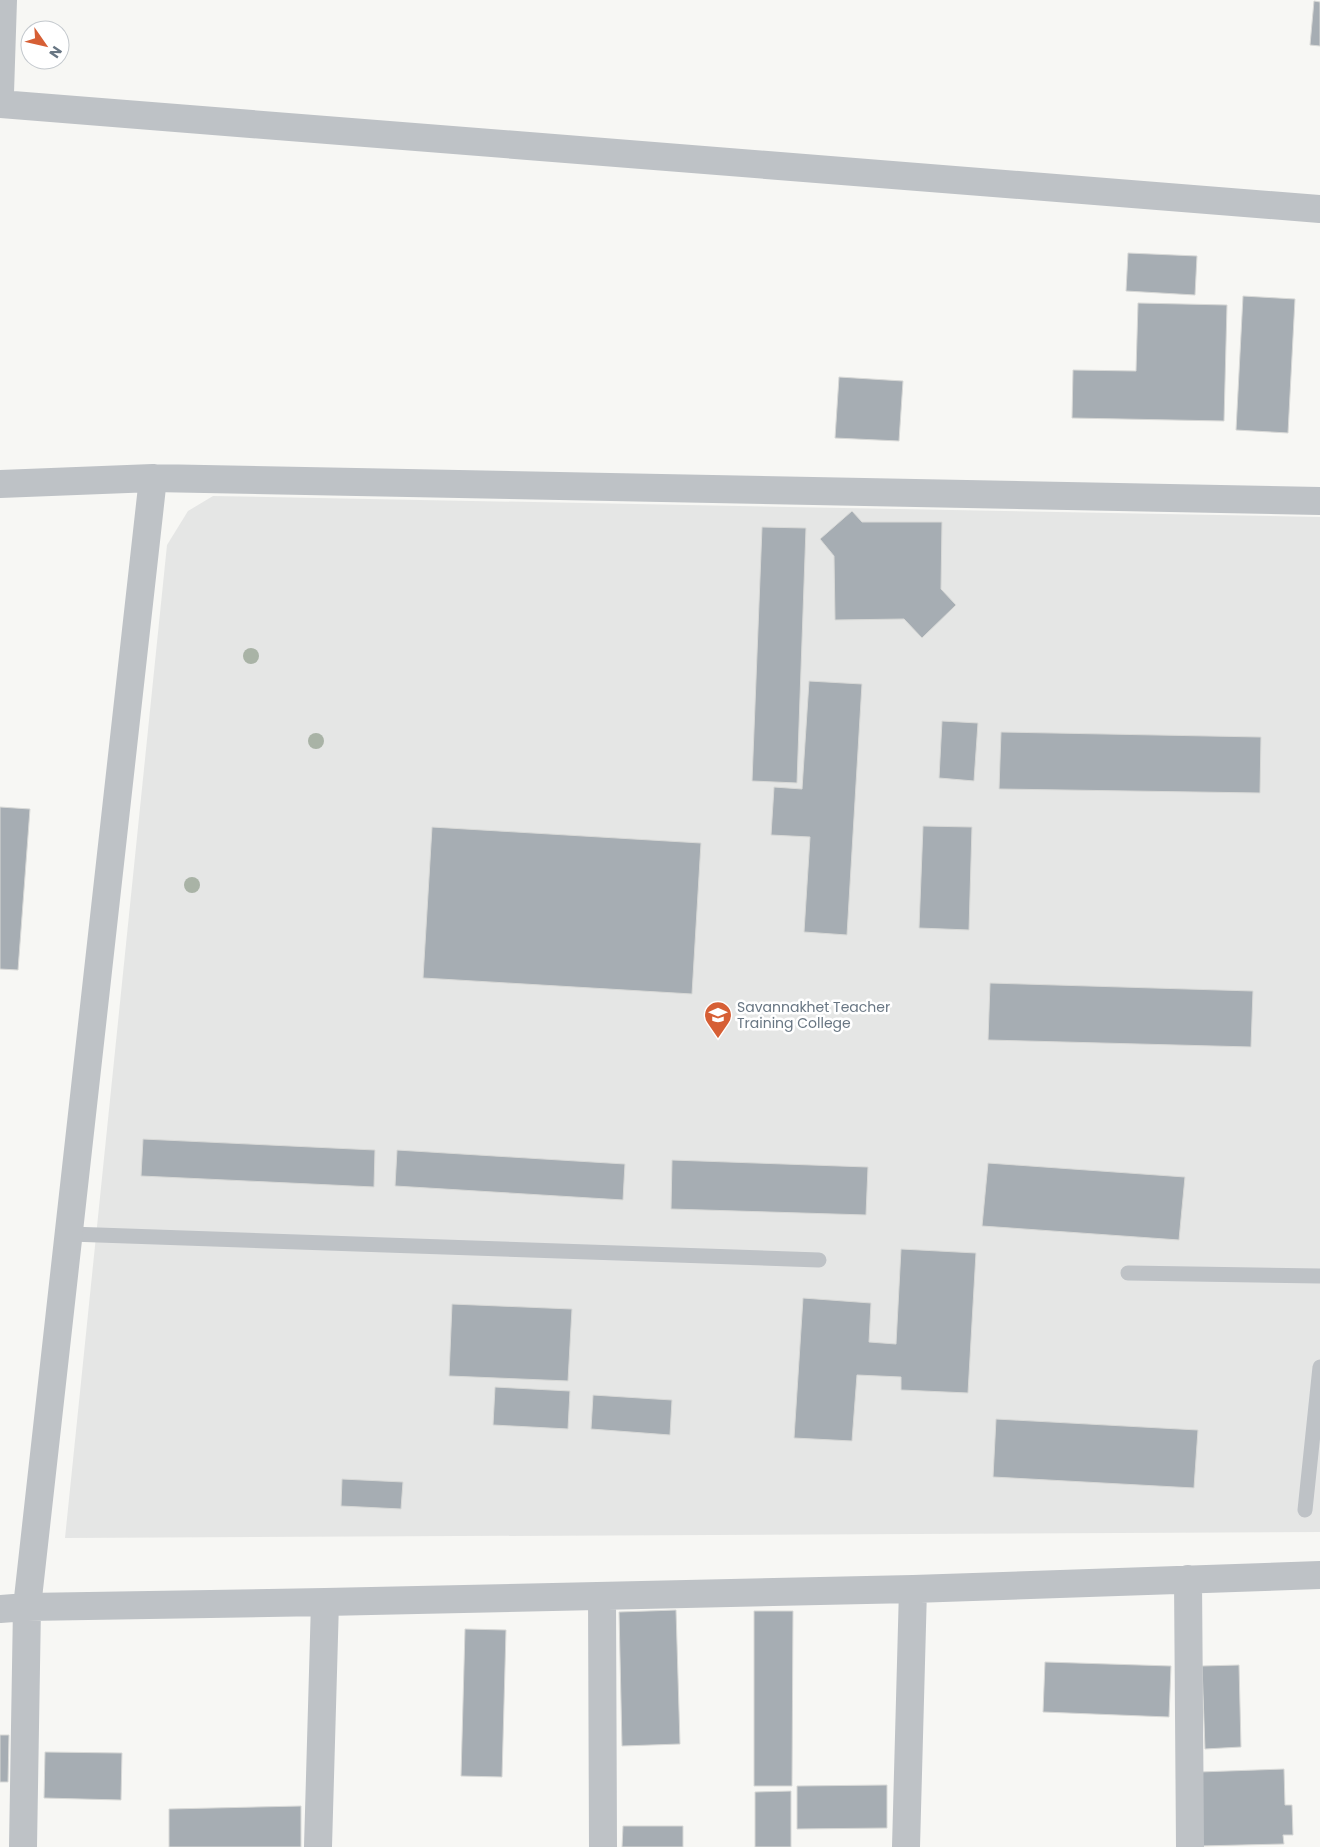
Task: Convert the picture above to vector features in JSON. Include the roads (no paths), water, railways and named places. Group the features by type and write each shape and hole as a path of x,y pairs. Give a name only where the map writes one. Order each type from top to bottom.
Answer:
{"street":[{"path":"0,93 3,0"},
{"path":"0,104 1320,209"},
{"path":"23,1847 27,1607 153,478"},
{"path":"0,484 153,478 1320,501"},
{"path":"0,1609 913,1589 1320,1576"},
{"path":"1188,1579 1190,1847"},
{"path":"906,1847 913,1589"},
{"path":"602,1596 603,1847"},
{"path":"318,1847 325,1602"}],"lane":[{"path":"70,1234 819,1260"},
{"path":"1128,1273 1320,1276"},
{"path":"1305,1510 1320,1367"}],"place":[{"name":"Savannakhet Teacher Training College","path":"718,1039"}]}
